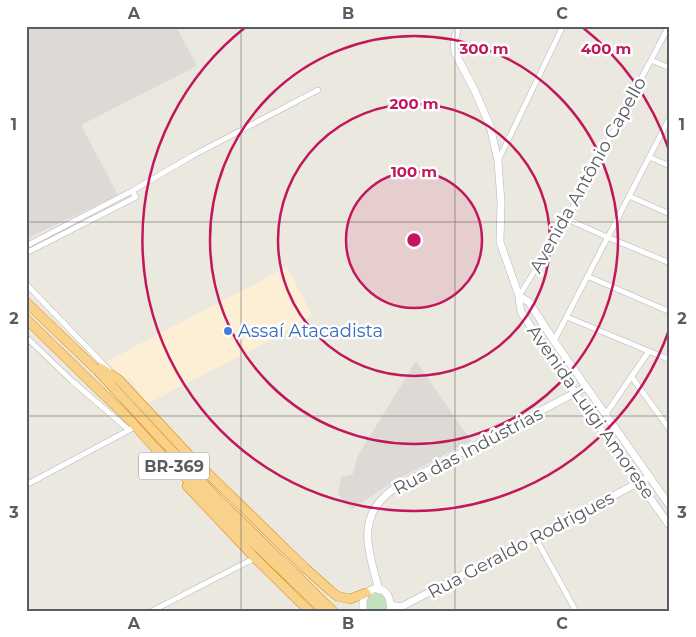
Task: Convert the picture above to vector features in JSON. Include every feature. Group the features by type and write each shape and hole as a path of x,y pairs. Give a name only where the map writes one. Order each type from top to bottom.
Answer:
{"highway":[{"name":"BR-369","path":"26,302 98,371 218,499 333,611"},
{"name":"BR-369","path":"26,319 82,372 133,429 324,611"},
{"path":"85,359 118,379 189,456 331,592 337,596 350,599 366,593"},
{"path":"155,448 175,474 255,558 309,611"},
{"path":"189,456 218,499"}],"street":[{"name":"Avenida Luigi Amorese","path":"458,26 454,42 455,52 490,126 498,161 501,202 500,242 519,296 521,312 575,393 670,526"},
{"path":"498,161 563,26"},
{"name":"Avenida Antônio Capello","path":"519,296 568,219 669,26"},
{"path":"651,60 670,68"},
{"path":"26,246 318,90"},
{"path":"554,341 669,118"},
{"path":"649,157 670,166"},
{"path":"26,253 136,197 132,191"},
{"path":"629,196 670,214"},
{"path":"568,219 670,263"},
{"path":"587,276 670,312"},
{"path":"26,284 118,379"},
{"name":"Avenida Luigi Amorese","path":"519,296 529,302 605,415 670,506"},
{"path":"567,317 670,360"},
{"path":"26,337 72,381 133,429 26,485"},
{"path":"605,415 649,351"},
{"path":"631,376 670,430"},
{"name":"Rua das Indústrias","path":"379,590 367,536 368,525 372,515 383,497 396,487 586,387"},
{"name":"Rua Geraldo Rodrigues","path":"391,608 401,607 650,477"},
{"path":"536,537 576,611"},
{"path":"152,611 255,558"},
{"path":"363,611 363,601 366,593 374,589 385,592 389,596 391,608 398,611"}],"shaded area":[{"path":"26,26 176,26 197,66 81,125 118,195 26,239"},
{"path":"287,267 312,315 302,320 301,324 149,403 141,397 130,378 127,379 119,374 107,361"},
{"path":"416,361 471,441 394,481 352,509 338,494 341,477 353,474 357,457"}],"green space":[{"path":"377,593 386,599 387,611 367,611 366,604 368,599 371,595"}],"place":[{"name":"Assaí Atacadista","path":"228,331"}]}
